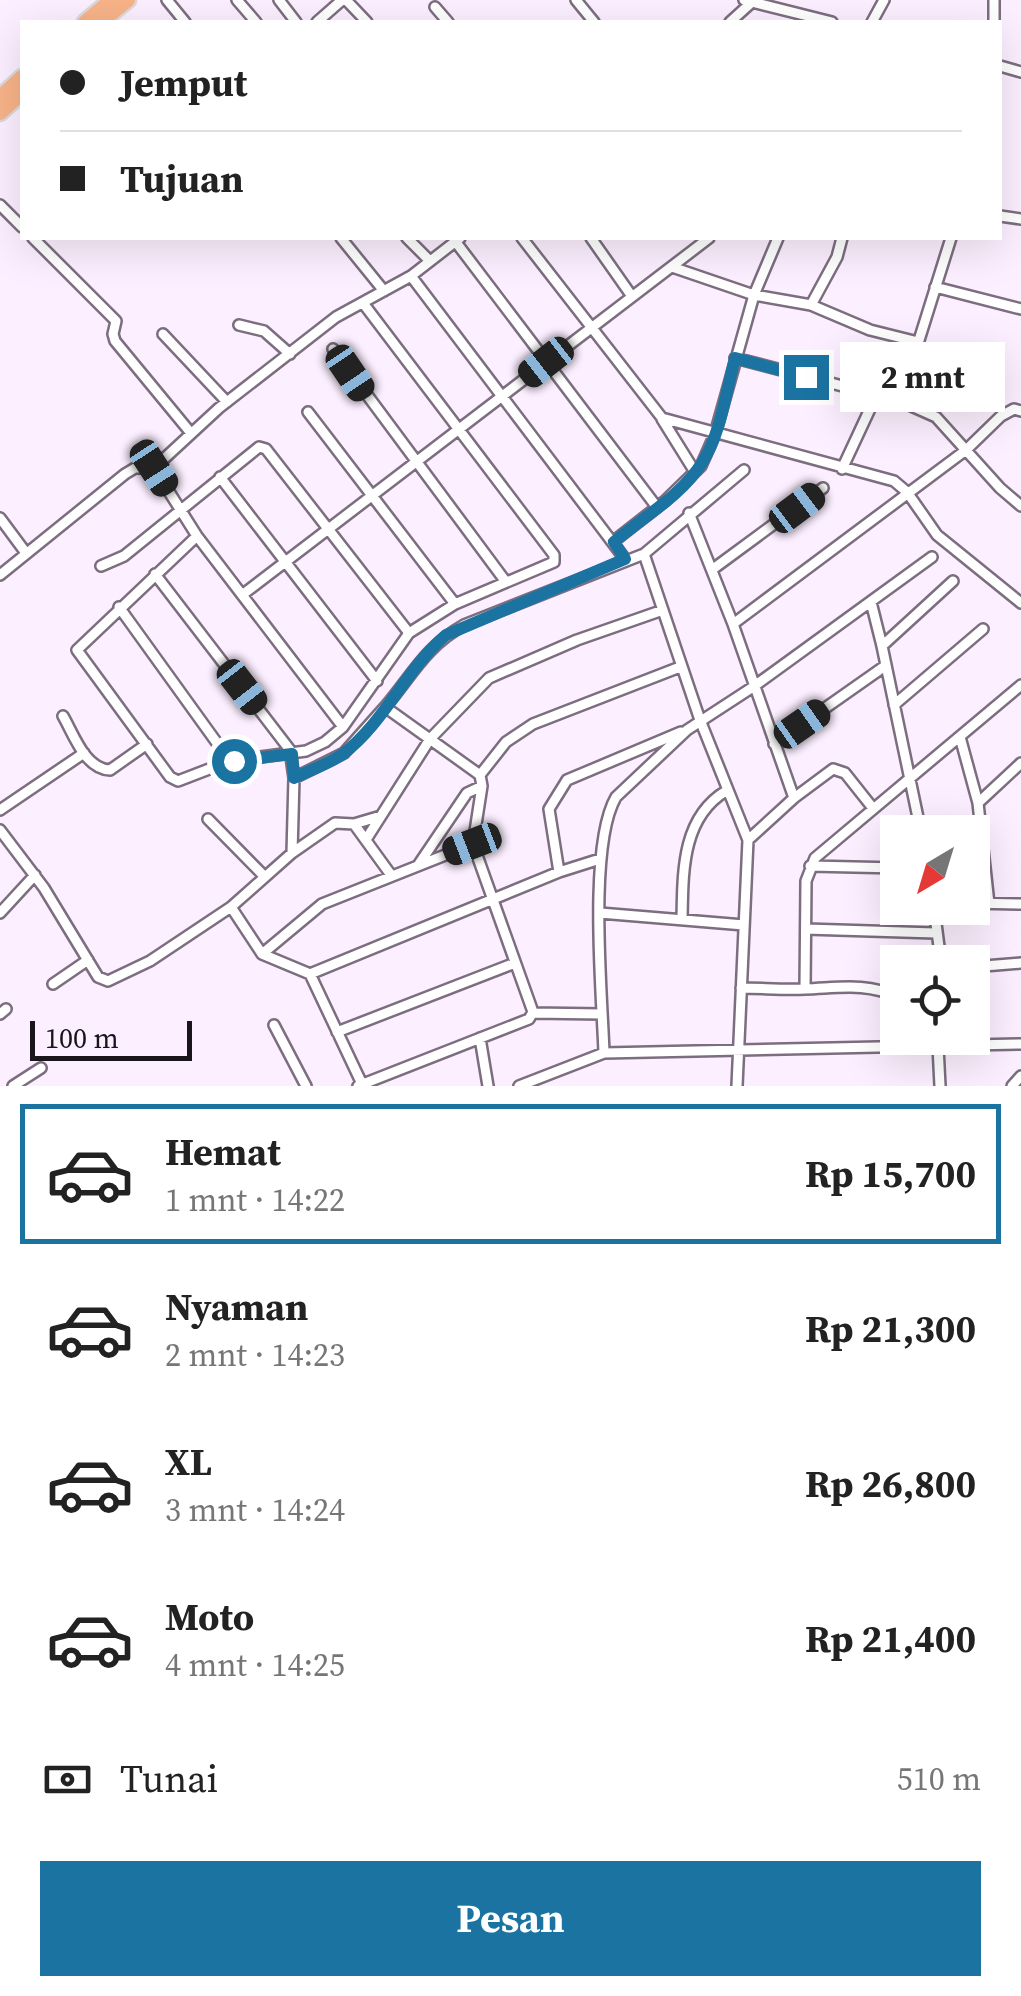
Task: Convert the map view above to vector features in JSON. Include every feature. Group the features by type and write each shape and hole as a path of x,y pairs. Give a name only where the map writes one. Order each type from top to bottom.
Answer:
{"highway":[{"path":"107,11 128,0"},
{"path":"0,96 20,79"},
{"path":"0,113 20,95"}],"street":[{"path":"167,0 183,20"},
{"path":"237,0 254,20"},
{"path":"279,0 294,20"},
{"path":"319,20 344,0 365,20"},
{"path":"576,0 592,20"},
{"path":"777,9 785,0"},
{"path":"748,2 777,9 791,18"},
{"path":"436,7 446,20"},
{"path":"0,205 20,225"},
{"path":"35,240 116,321 115,341 190,432"},
{"path":"343,240 384,291"},
{"path":"410,240 430,261"},
{"path":"0,575 125,474 136,468 154,468 190,432 333,319 411,276 456,240"},
{"path":"458,240 656,506"},
{"path":"524,240 662,418 696,472"},
{"path":"592,240 631,296"},
{"path":"242,595 706,240"},
{"path":"615,543 696,472 715,434 754,295 777,240"},
{"path":"811,305 838,257 842,240"},
{"path":"900,401 950,240"},
{"path":"672,267 754,295 811,305 870,330 918,342"},
{"path":"411,276 624,557"},
{"path":"935,287 1021,309"},
{"path":"197,536 77,650 170,777 178,781 230,761 292,757 325,742 343,726 377,682 409,633 455,604 553,564 555,557 363,303"},
{"path":"239,325 264,331 290,354"},
{"path":"163,334 228,402"},
{"path":"333,349 506,582"},
{"path":"735,358 900,401 936,417 1021,506"},
{"path":"842,468 876,396"},
{"path":"733,624 966,450 1001,416 1020,406"},
{"path":"308,412 455,604"},
{"path":"662,418 894,481 937,535 1021,602"},
{"path":"101,566 124,556 255,448 266,449 409,633"},
{"path":"154,468 197,536 343,726"},
{"path":"294,776 344,753 424,654 446,635 624,557 644,554 744,470"},
{"path":"220,477 377,682"},
{"path":"713,569 823,488"},
{"path":"689,513 713,569 794,798"},
{"path":"0,518 26,553"},
{"path":"644,554 680,667 748,840 738,1086"},
{"path":"604,1053 600,860 616,797 700,720 932,556"},
{"path":"154,574 292,757 292,853"},
{"path":"882,646 953,581"},
{"path":"871,602 917,815"},
{"path":"119,607 230,761"},
{"path":"367,838 430,739 489,678 577,640 663,610"},
{"path":"894,705 984,629"},
{"path":"774,744 885,666"},
{"path":"419,864 506,742 533,724 680,667"},
{"path":"805,989 806,881 810,866 872,808 1021,685"},
{"path":"385,707 481,780"},
{"path":"63,716 84,753 98,768 110,770 147,744"},
{"path":"559,872 549,810 567,780 687,730"},
{"path":"960,737 979,815"},
{"path":"0,810 84,753"},
{"path":"978,803 1020,768"},
{"path":"748,840 794,798 828,772 839,769 872,808"},
{"path":"481,780 472,844 533,1013"},
{"path":"682,920 684,854 703,814 726,791"},
{"path":"0,830 34,875 98,977 108,981 150,961 231,906 292,853 335,823 354,824 381,816"},
{"path":"208,819 265,877"},
{"path":"354,824 391,875"},
{"path":"262,954 319,906 472,844"},
{"path":"310,974 559,872 600,860"},
{"path":"810,866 880,868"},
{"path":"0,913 34,875"},
{"path":"990,904 1021,904"},
{"path":"231,906 262,954 310,974 360,1085 530,1018 533,1013"},
{"path":"600,913 744,925"},
{"path":"935,925 937,945"},
{"path":"806,930 935,933"},
{"path":"53,984 88,960"},
{"path":"990,966 1021,963"},
{"path":"337,1032 515,964"},
{"path":"741,988 855,985 880,990"},
{"path":"533,1013 602,1014"},
{"path":"274,1025 306,1086"},
{"path":"480,1038 488,1086"},
{"path":"990,1044 1021,1044"},
{"path":"519,1086 604,1053 880,1045"},
{"path":"934,1055 940,1086"},
{"path":"13,1086 41,1068"},
{"path":"1012,1086 1021,1076"}],"route":[{"path":"234,761 292,754 294,778 337,758 394,697 424,654 446,635 625,559 614,542 701,466 715,434 735,358 806,377"}]}
